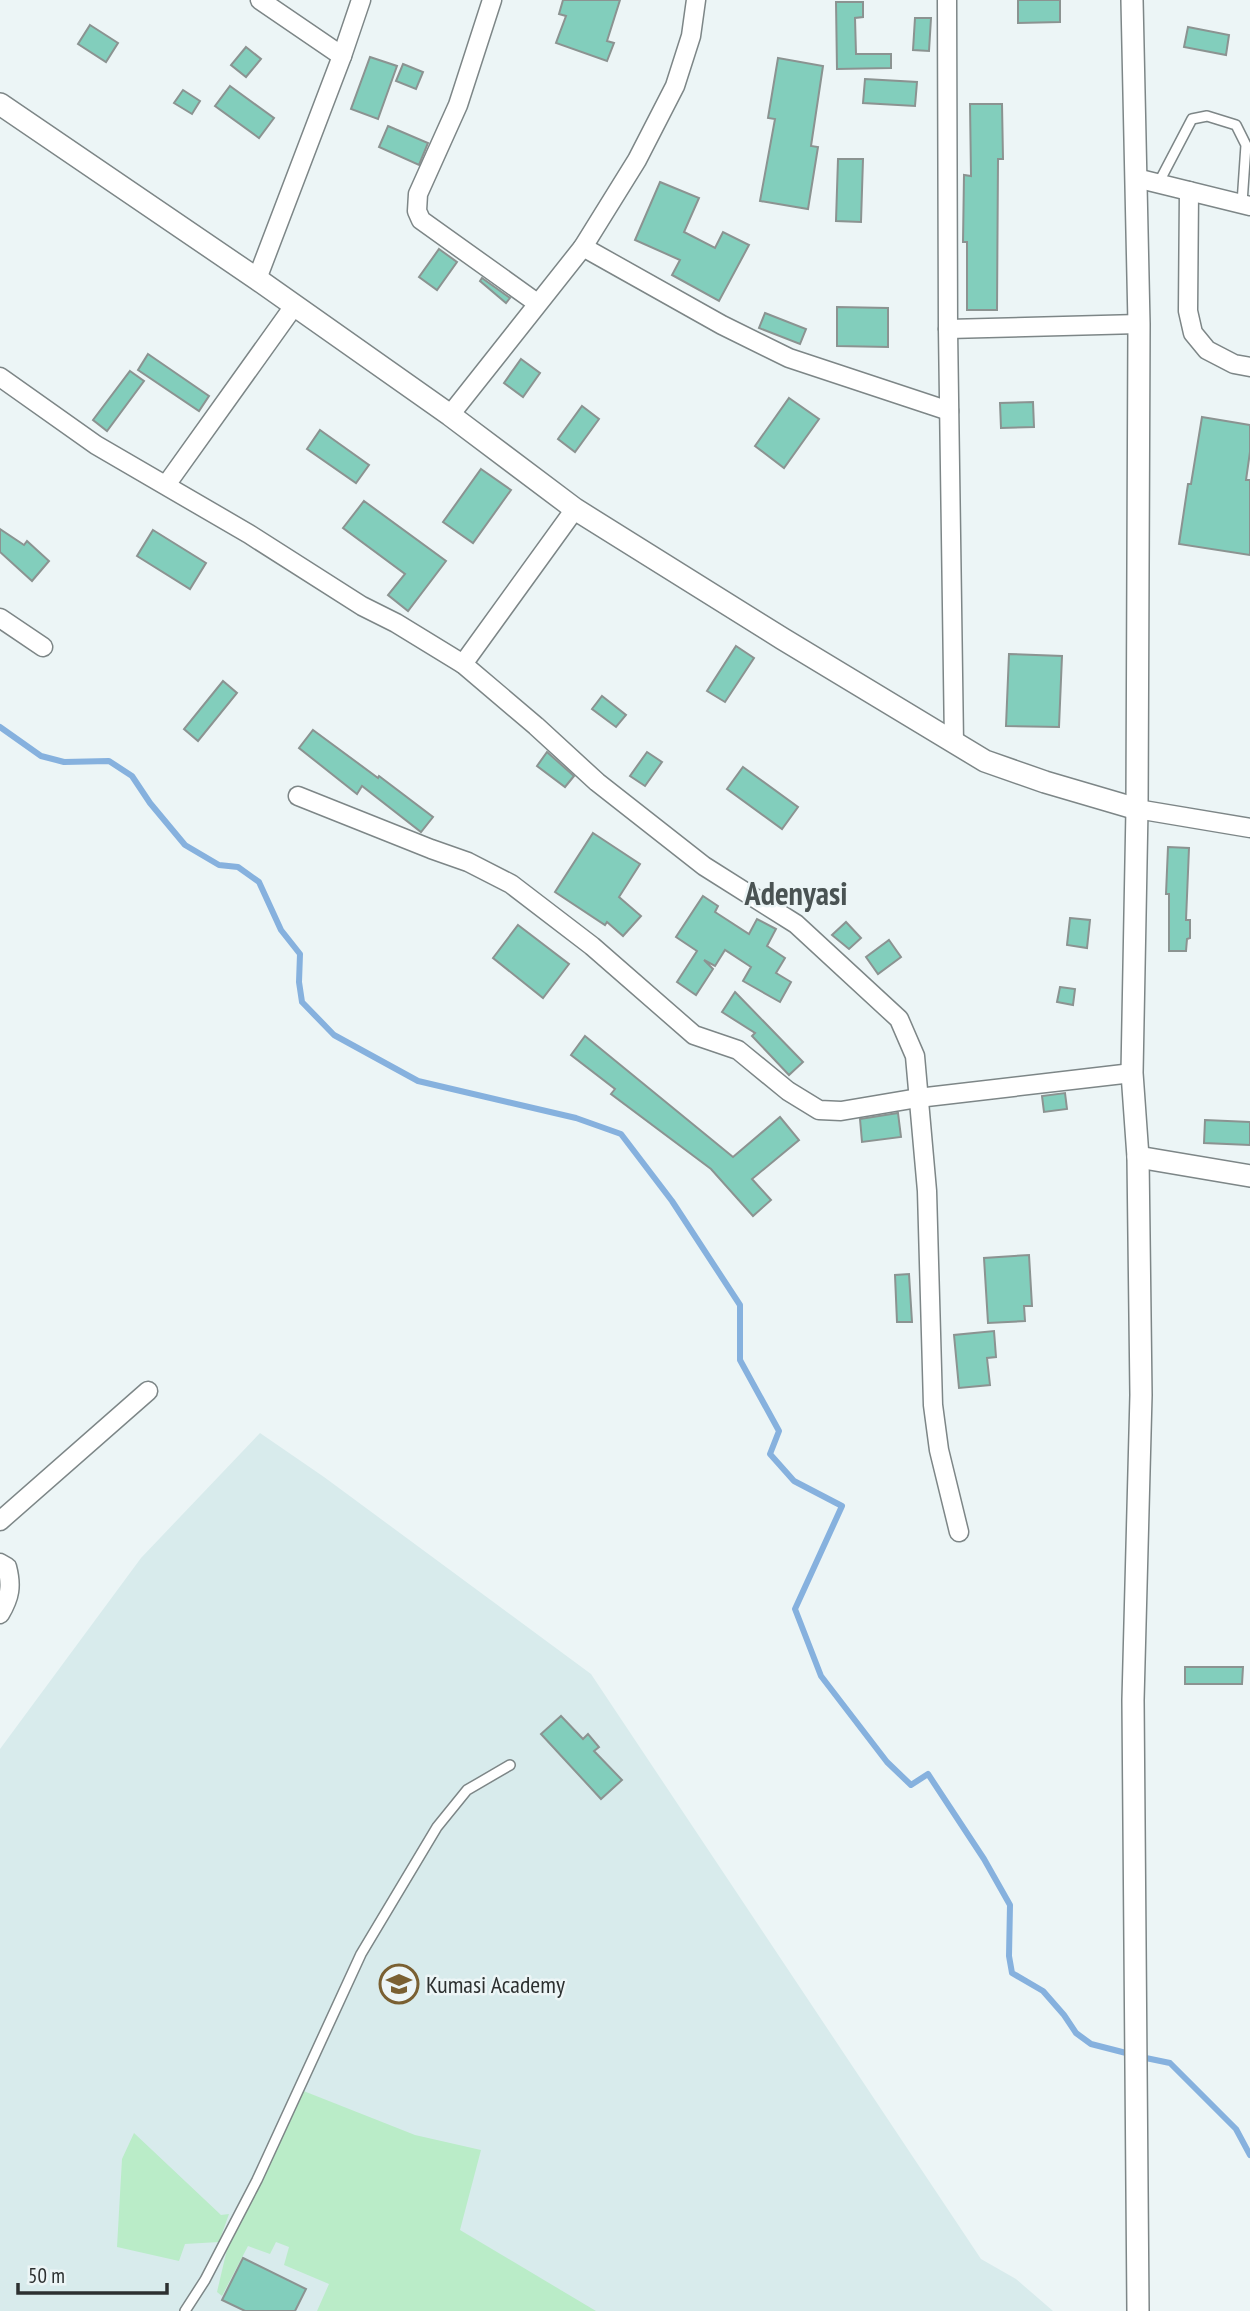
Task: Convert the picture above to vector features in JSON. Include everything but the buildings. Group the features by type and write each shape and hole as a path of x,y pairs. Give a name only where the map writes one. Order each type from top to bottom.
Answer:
{"street":[{"path":"260,0 342,57"},
{"path":"257,279 342,57 361,0"},
{"path":"492,0 458,105 418,194 417,211 421,220 537,303"},
{"path":"450,415 583,247 637,160 675,86 691,36 696,0"},
{"path":"947,0 954,744"},
{"path":"1132,0 1139,324 1137,808 1132,1073 1138,1157 1141,1395 1133,1700 1138,2311"},
{"path":"0,104 257,279 450,415 575,509 954,744 985,761 1045,782 1137,808 1250,828"},
{"path":"1136,178 1246,204"},
{"path":"1188,191 1188,311 1193,333 1207,350 1234,364 1250,367"},
{"path":"583,247 722,325 789,358 949,411"},
{"path":"166,485 294,306"},
{"path":"948,329 1139,324"},
{"path":"0,377 96,445 463,664 597,782 704,866 796,924 899,1019 915,1056 927,1191 933,1405 939,1450 959,1532"},
{"path":"463,664 575,509"},
{"path":"0,618 43,647"},
{"path":"298,796 468,862 511,884 592,946 694,1035 738,1051 788,1091 819,1110 841,1111 918,1098 1132,1073"},
{"path":"1138,1157 1250,1177"},
{"path":"0,1521 148,1391"},
{"path":"0,1563 7,1567 11,1583 9,1598 0,1614"}],"lane":[{"path":"1158,184 1192,119 1207,116 1236,125 1246,145 1246,204"},
{"path":"185,2311 205,2280 257,2180 360,1954 437,1828 467,1790 510,1765"}],"shaded area":[{"name":"Kumasi Academy","path":"260,1433 324,1477 591,1674 981,2259 1016,2279 1053,2311 0,2311 0,1749 141,1558"}],"green space":[{"path":"296,2088 415,2135 481,2150 460,2230 596,2311 317,2311 329,2284 284,2265 289,2247 276,2242 270,2254 248,2246 222,2296 217,2292 228,2245"},
{"path":"134,2133 221,2215 229,2214 219,2242 185,2244 179,2261 117,2247 122,2159"}],"waterway":[{"path":"0,727 41,756 64,762 109,761 132,776 150,803 185,845 219,865 238,867 259,882 281,930 300,954 299,982 302,1002 334,1035 418,1081 576,1118 621,1134 672,1201 740,1305 740,1360 779,1431 770,1454 794,1481 842,1506 795,1609 821,1676 887,1762 911,1785 928,1774 984,1859 1010,1905 1009,1956 1012,1973 1043,1991 1076,2033 1091,2044 1130,2054"},
{"path":"1141,2057 1170,2063 1236,2129 1250,2155"}],"place":[{"name":"Kumasi Academy","path":"399,1984"}],"district":[{"name":"Adenyasi","path":"796,893"}]}
